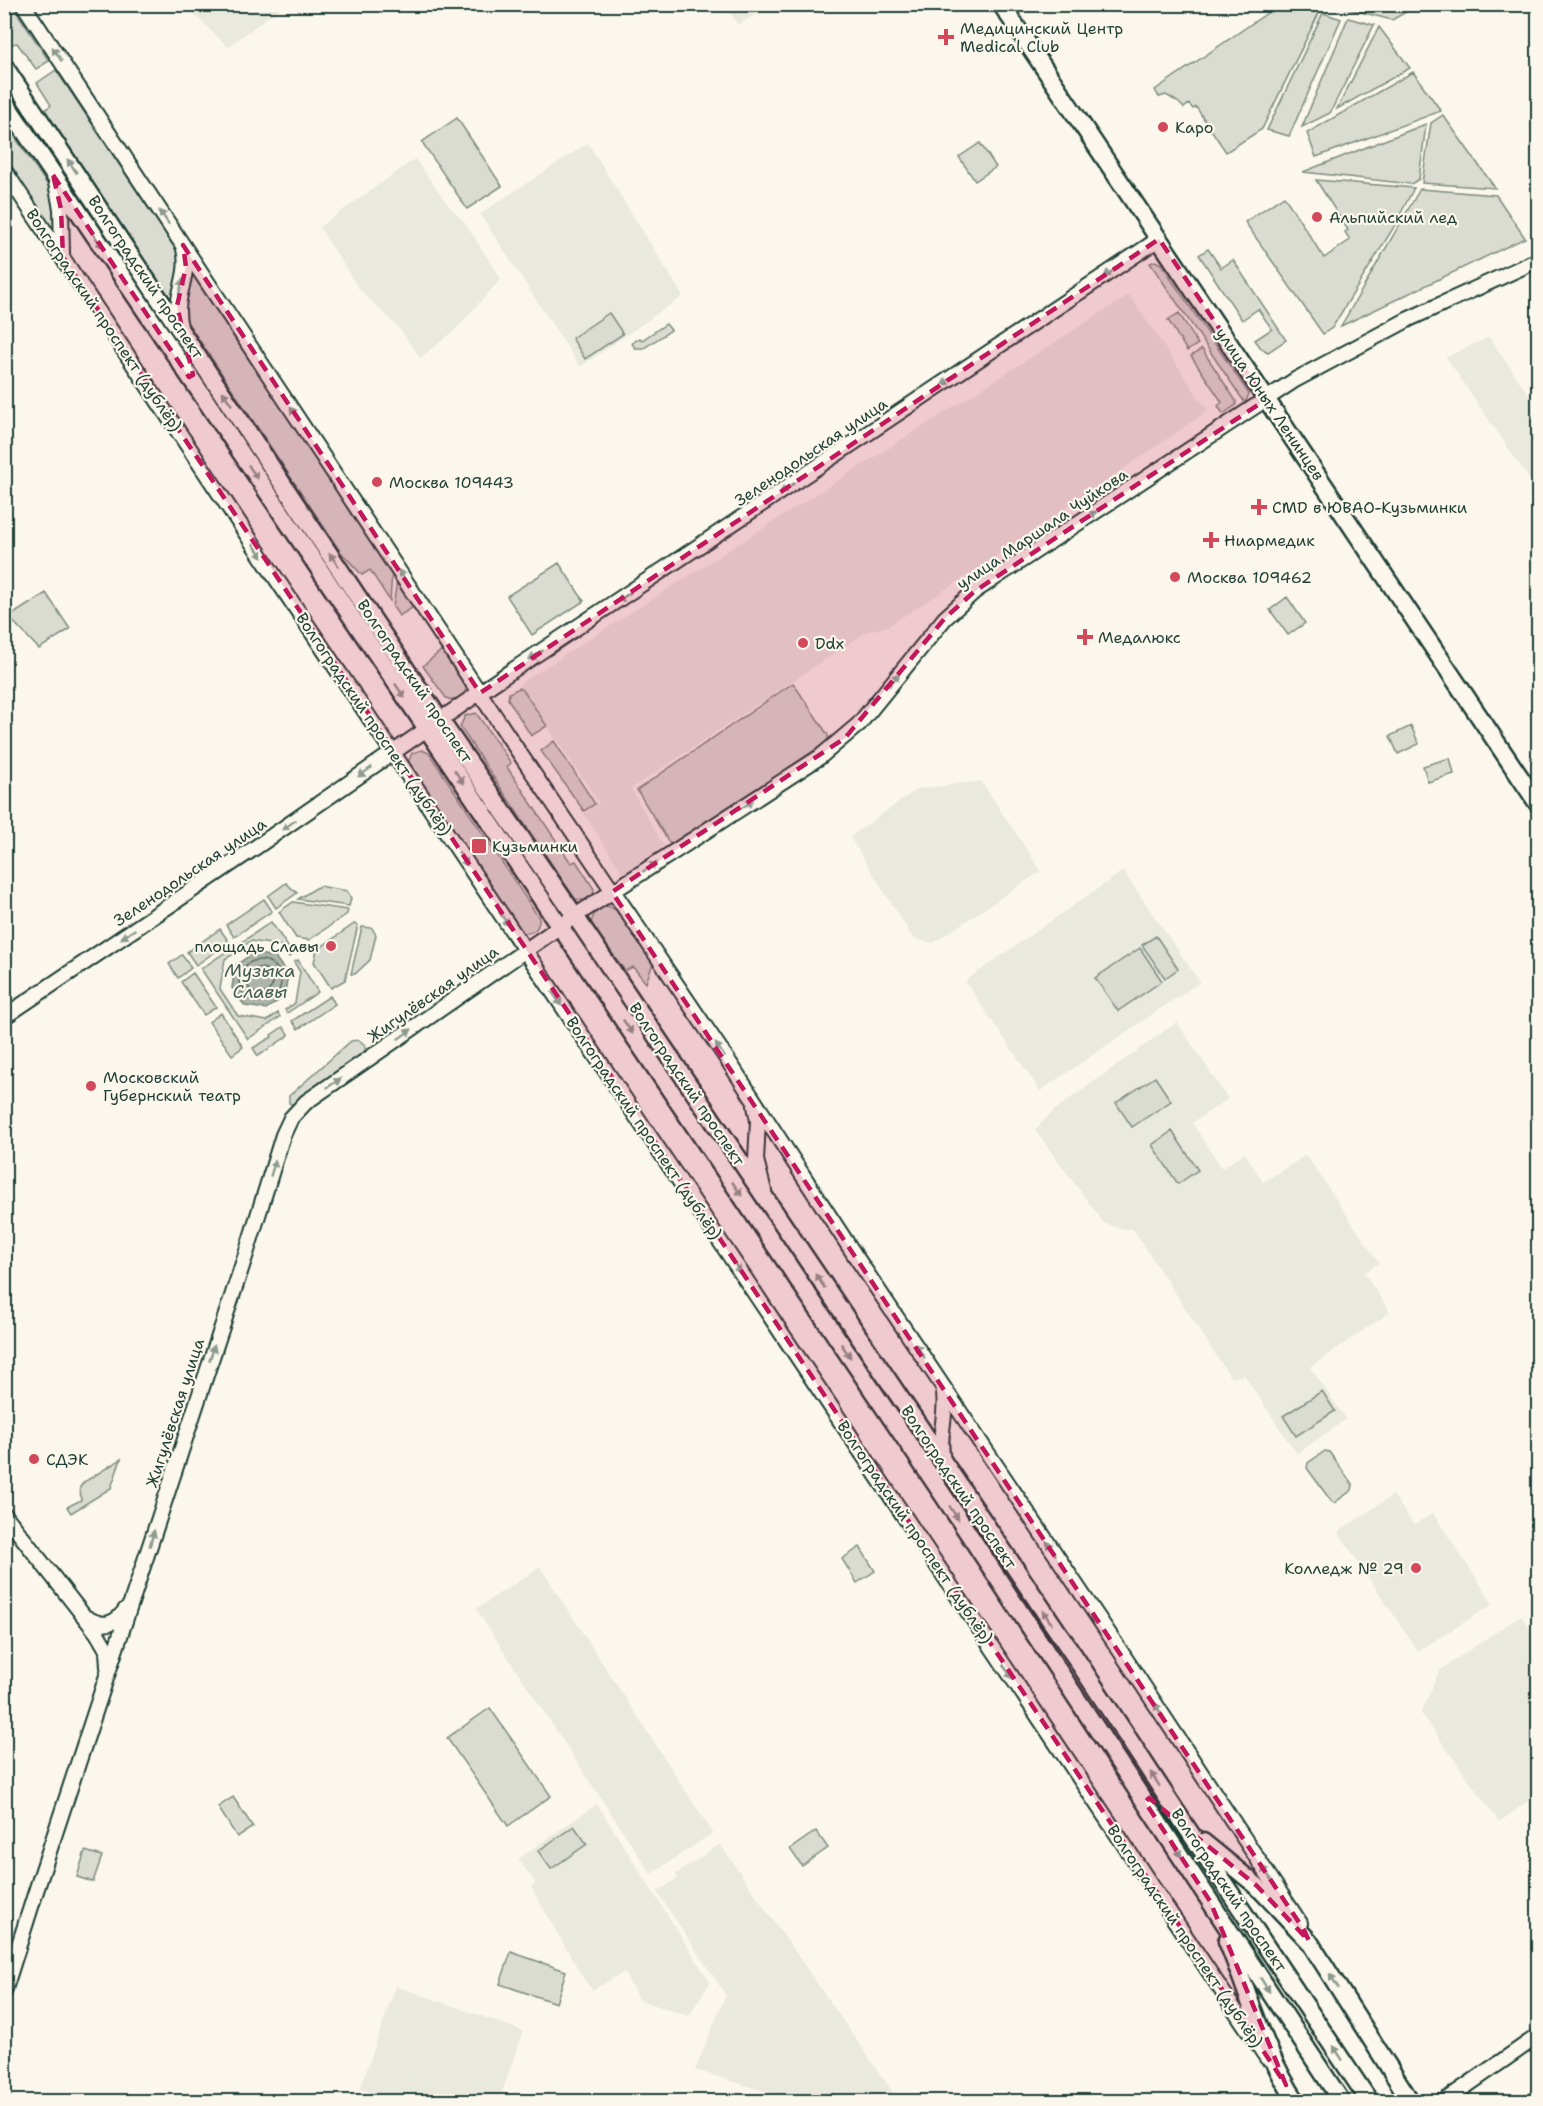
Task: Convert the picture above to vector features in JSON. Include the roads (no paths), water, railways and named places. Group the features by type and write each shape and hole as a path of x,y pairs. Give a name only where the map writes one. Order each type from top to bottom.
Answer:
{"main road":[{"name":"улица Юных Ленинцев","path":"1001,4 1539,804"},
{"name":"Волгоградский проспект","path":"4,66 181,329 561,926 951,1508 1342,2102"},
{"name":"Волгоградский проспект","path":"4,101 433,724 575,916 1075,1658 1370,2102"},
{"path":"1187,1828 1257,1887 1309,1941 1411,2102"},
{"name":"Волгоградский проспект (дублёр)","path":"1210,1901 1267,2046 1297,2102"}],"street":[{"path":"23,4 612,892 753,1098 856,1257 1221,1804 1309,1941"},
{"name":"Волгоградский проспект (дублёр)","path":"4,170 1145,1878 1286,2085"},
{"path":"53,175 60,202 63,257"},
{"name":"Зеленодольская улица","path":"4,1017 250,852 433,724 1160,239"},
{"path":"181,329 177,306 186,267 183,245"},
{"name":"улица Маршала Чуйкова","path":"575,916 814,761 845,738 945,618 975,591 1305,374 1409,319 1539,260"},
{"name":"Жигулёвская улица","path":"4,1992 283,1135 291,1118 306,1102 575,916"},
{"path":"753,1098 758,1121 756,1160 760,1180 769,1204"},
{"path":"942,1385 944,1400 940,1448 945,1467"},
{"path":"4,1514 97,1633 106,1650 109,1671"},
{"path":"83,1616 96,1623 105,1625 113,1623 126,1610 133,1594"},
{"path":"1443,2102 1539,2036"}],"water":[{"name":"Музыка Славы","path":"253,953 275,957 288,975 284,997 266,1009 245,1006 232,988 235,966"}],"place":[{"name":"Медицинский Центр Medical Club","path":"946,37"},
{"name":"Kapo","path":"1163,127"},
{"name":"Альпийский лед","path":"1317,217"},
{"name":"Москва 109443","path":"377,482"},
{"name":"CMD в ЮВАО-Кузьминки","path":"1259,507"},
{"name":"Ниармедик","path":"1211,540"},
{"name":"Москва 109462","path":"1175,577"},
{"name":"Медалюкс","path":"1085,637"},
{"name":"Ddx","path":"803,643"},
{"name":"Кузьминки","path":"479,846"},
{"name":"площадь Славы","path":"331,946"},
{"name":"Московский Губернский театр","path":"91,1086"},
{"name":"СДЭК","path":"34,1459"},
{"name":"Колледж № 29","path":"1416,1568"}]}
